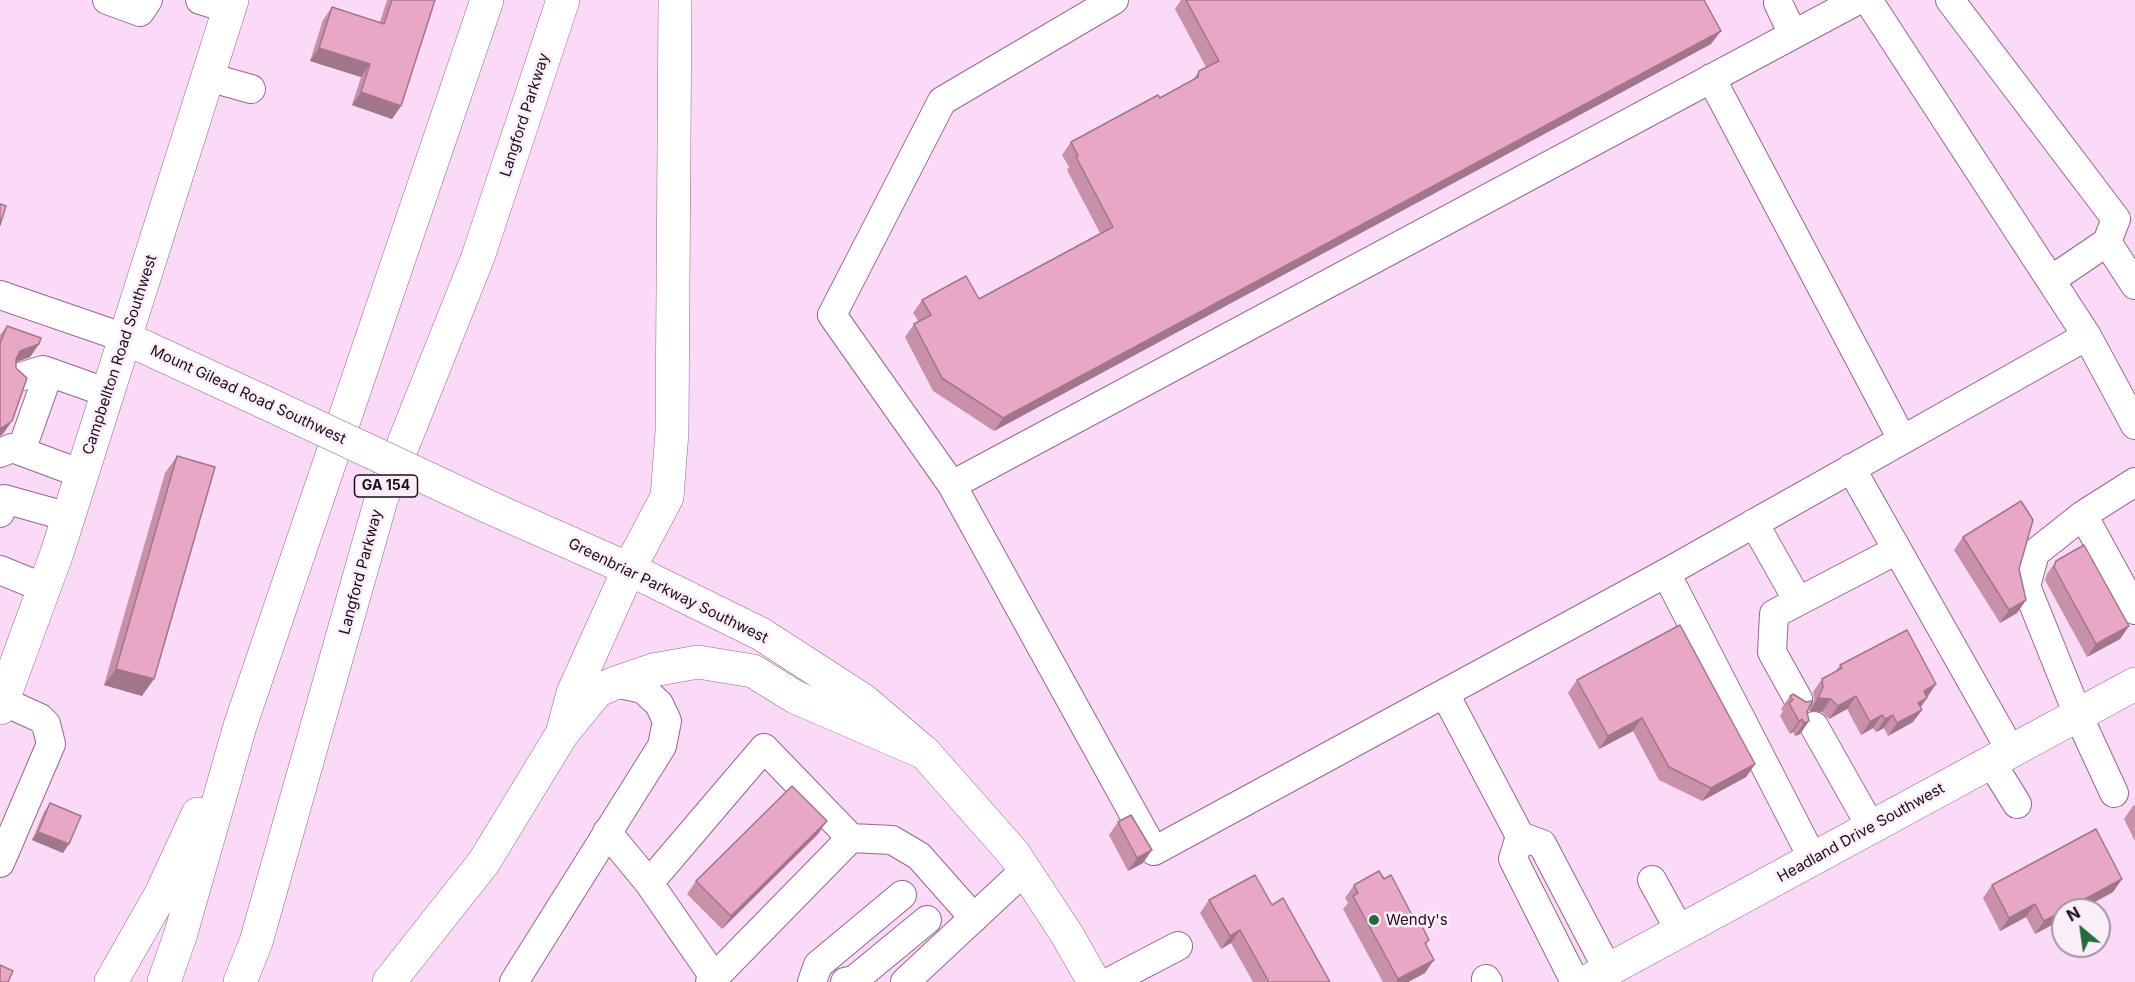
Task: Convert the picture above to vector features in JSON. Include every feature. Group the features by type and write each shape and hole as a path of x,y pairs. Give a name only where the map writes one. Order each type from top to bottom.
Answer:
{"main road":[{"path":"164,982 181,933 240,726 487,0"},
{"name":"Langford Parkway","path":"240,982 266,907 381,500 478,257 563,0"},
{"path":"562,734 573,693 629,570 667,497 672,432 675,0"},
{"name":"Campbellton Road Southwest","path":"1,703 69,517 208,77 220,3"},
{"name":"Mount Gilead Road Southwest","path":"125,338 491,508"},
{"name":"Greenbriar Parkway Southwest","path":"491,508 629,570 761,634 863,700 925,753 1014,854 1066,933 1094,982"},
{"path":"389,982 484,862 562,734 597,691 615,683 653,670 698,662 753,671 795,697 925,753"},
{"name":"Headland Drive Southwest","path":"1594,978 2135,684"},
{"path":"111,982 161,894 240,726"}],"street":[{"path":"107,0 140,12 148,0"},
{"path":"1114,0 942,101 832,315 952,485 1154,851 1666,573 2087,336"},
{"path":"952,485 1858,0"},
{"path":"1868,0 2087,336 2135,425"},
{"path":"1950,0 2119,230 2135,285"},
{"path":"1778,3 1794,34"},
{"path":"208,77 251,89"},
{"path":"1711,78 1902,439"},
{"path":"2051,280 2119,230"},
{"name":"Mount Gilead Road Southwest","path":"0,295 125,338"},
{"path":"82,474 9,445 36,369 108,393"},
{"path":"1851,468 1897,550 2001,757 2017,804"},
{"path":"2114,792 2078,715 2026,586 2035,553 2083,515 2135,482"},
{"path":"1,504 69,517"},
{"path":"2083,515 2132,598"},
{"path":"1754,523 1798,602"},
{"path":"1798,699 1772,652 1774,614 1897,550"},
{"path":"0,570 44,588"},
{"path":"1666,573 1813,859"},
{"path":"514,982 662,746 667,721 659,704 643,689 615,683"},
{"path":"1444,694 1520,836 1542,844 1594,978"},
{"path":"0,863 51,744 46,724 40,718 1,703"},
{"path":"1814,726 1871,827"},
{"path":"649,883 765,748 851,838 892,840 919,856 915,883 818,965 812,982"},
{"path":"607,832 649,883 712,980 851,838"},
{"path":"905,982 1025,870"},
{"path":"1652,880 1680,931"},
{"path":"915,883 938,908 974,918"},
{"path":"845,982 855,980 938,908"},
{"path":"1109,982 1178,946"}],"building":[{"path":"392,0 435,0 401,106 361,92 370,64 319,48 332,7 384,24"},
{"path":"1186,0 1704,0 1721,31 1003,418 942,378 914,324 931,315 922,300 966,276 979,299 1113,227 1076,157 1078,156 1071,142 1158,95 1160,98 1198,77 1199,71 1219,61"},
{"path":"0,204 6,206 0,225"},
{"path":"7,326 41,338 39,344 20,351 16,359 16,368 27,378 12,421 0,429 0,344"},
{"path":"177,456 215,467 154,679 116,669"},
{"path":"2021,501 2033,520 2019,569 2026,600 2009,610 1963,537"},
{"path":"2084,545 2129,626 2096,644 2054,567 2056,561"},
{"path":"1680,625 1755,764 1711,788 1669,767 1642,718 1608,736 1577,680"},
{"path":"1907,630 1936,684 1924,691 1927,698 1918,703 1922,710 1897,723 1893,715 1885,719 1882,715 1870,722 1856,696 1838,706 1831,699 1818,698 1823,687 1822,679 1842,668 1840,665"},
{"path":"1793,694 1806,702 1812,701 1807,712 1809,721 1804,723 1802,719 1799,721 1789,703 1793,700 1790,696"},
{"path":"792,786 827,821 731,916 696,881"},
{"path":"50,803 81,816 69,844 38,832"},
{"path":"1131,815 1152,850 1137,858 1118,822"},
{"path":"2096,829 2122,879 2087,898 2051,898 2051,917 2044,921 2035,904 2009,918 1992,885"},
{"name":"Wendy's","path":"1379,871 1384,879 1391,875 1414,919 1418,918 1429,940 1425,943 1434,960 1398,979 1353,896 1358,893 1354,885"},
{"path":"1255,875 1272,905 1283,898 1330,982 1269,982 1240,930 1230,936 1209,900"},
{"path":"0,965 13,971 8,982 0,982"}],"place":[{"name":"Wendy's","path":"1374,920"}]}
